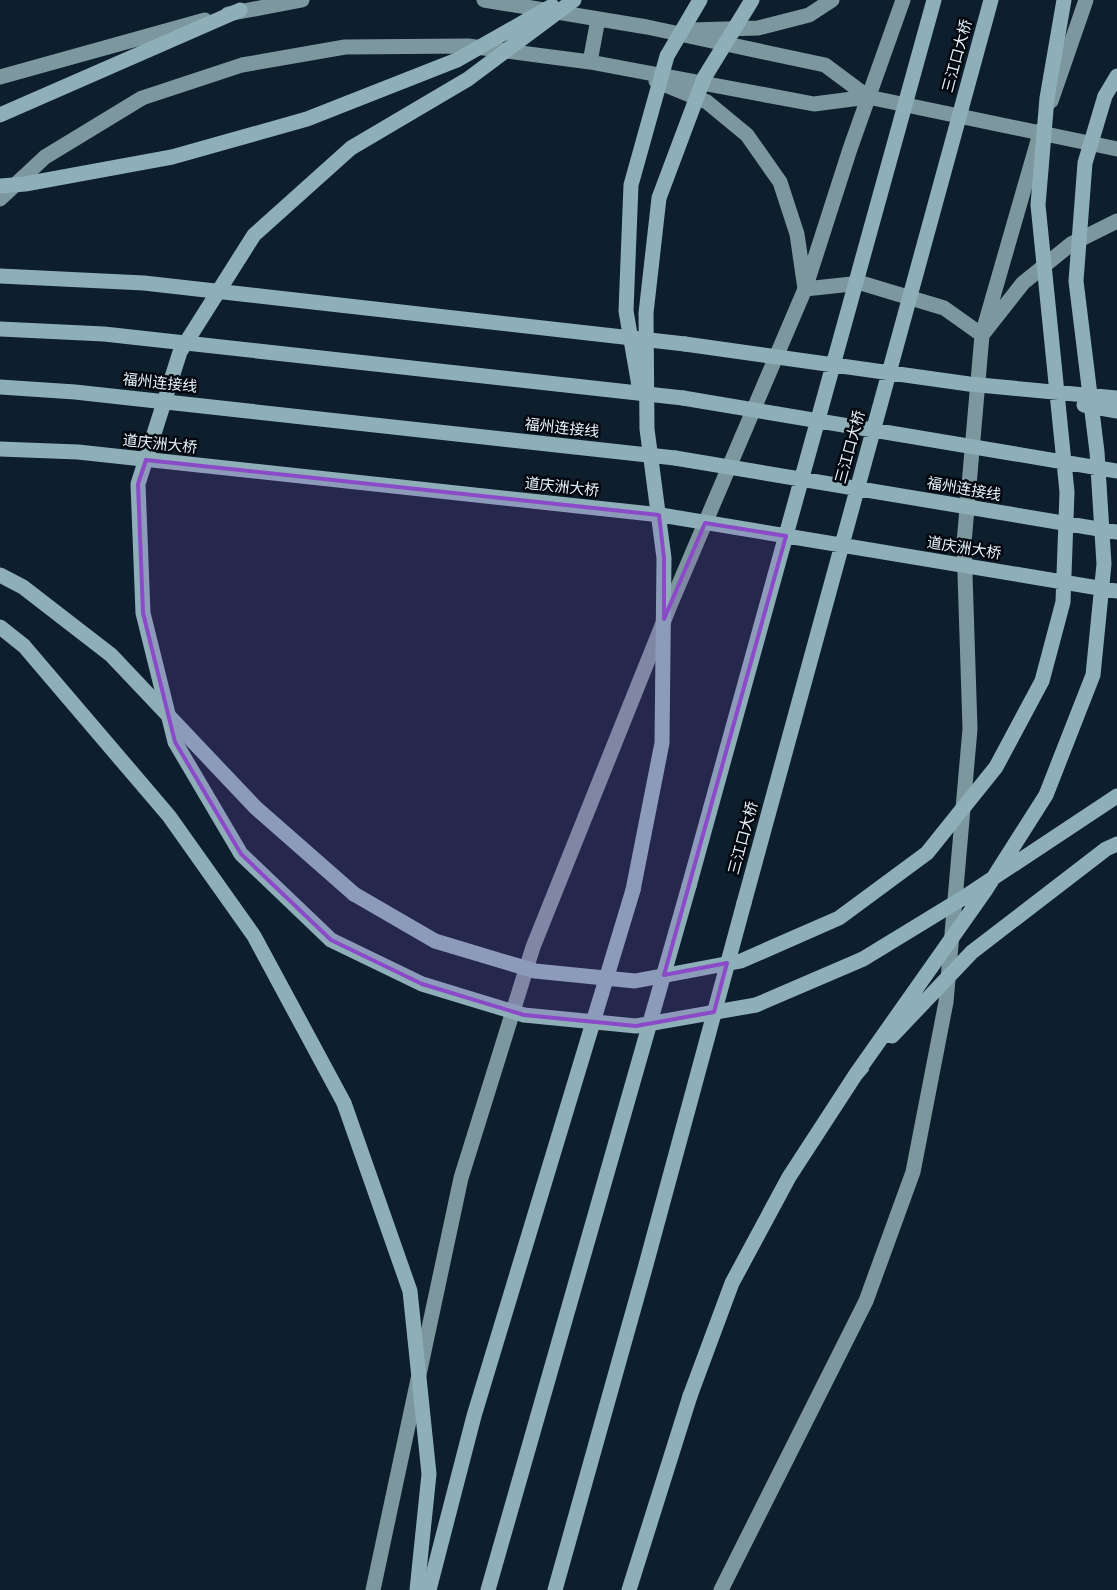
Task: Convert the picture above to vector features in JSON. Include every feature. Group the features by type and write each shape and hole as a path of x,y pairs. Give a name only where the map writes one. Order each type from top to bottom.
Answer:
{"highway":[{"path":"0,186 25,184 172,157 308,119 457,60 562,0"},
{"path":"574,0 468,79 343,154 254,235 180,352 138,484 143,613 175,742 241,854 331,940 422,984 524,1014 636,1026 756,1005 864,959 963,898 1117,796"},
{"path":"429,1590 474,1416 633,890 662,743 664,558 647,429 626,311 631,185 667,56 700,0"},
{"path":"647,429 646,313 659,198 704,78 752,0"},
{"path":"488,1590 689,886 934,0"},
{"name":"三江口大桥","path":"555,1590 644,1272 991,0"},
{"path":"0,575 23,587 111,654 256,808 354,894 435,941 535,972 635,980 741,961 839,918 927,853 996,767 1042,681 1063,602 1067,492 1038,205 1047,98 1064,0"},
{"path":"0,115 240,10"},
{"path":"630,1590 690,1396 732,1283 789,1177 856,1074 985,891 1046,795 1093,675 1104,564 1098,452 1076,281 1085,163 1105,96 1117,76"},
{"path":"0,276 144,283 685,344 969,384 1117,398"},
{"path":"0,329 104,334 683,398 1117,471"},
{"path":"969,384 1117,412"},
{"name":"福州连接线","path":"0,387 76,392 675,458 1117,532"},
{"name":"道庆洲大桥","path":"0,449 78,452 661,516 1117,591"},
{"path":"0,627 24,646 169,816 254,936 344,1103 410,1291 429,1474 417,1590"},
{"path":"856,1074 972,952 1106,849 1117,844"}],"main road":[{"path":"0,77 240,10 302,0"},
{"path":"484,0 646,27 825,65 868,97"},
{"path":"646,27 707,30 758,28 808,15 832,0"},
{"path":"373,1590 461,1178 533,947 671,603 805,289 868,97 903,0"},
{"path":"722,1590 866,1301 913,1172 946,1002 970,729 964,543 982,335 1039,134 1086,0"},
{"path":"590,62 598,18"},
{"path":"0,199 45,157 142,98 242,65 345,47 468,46 590,62 814,104 868,97 1117,149"},
{"path":"629,69 707,102 747,135 780,182 797,234 805,289"},
{"path":"982,335 1023,283 1071,244 1117,221"},
{"path":"805,289 861,283 944,308 982,335"}],"highlighted area":[{"path":"146,460 659,515 664,558 664,619 705,523 786,536 664,975 727,963 714,1012 636,1026 524,1015 422,984 331,940 241,854 175,742 143,613 138,484"}]}
